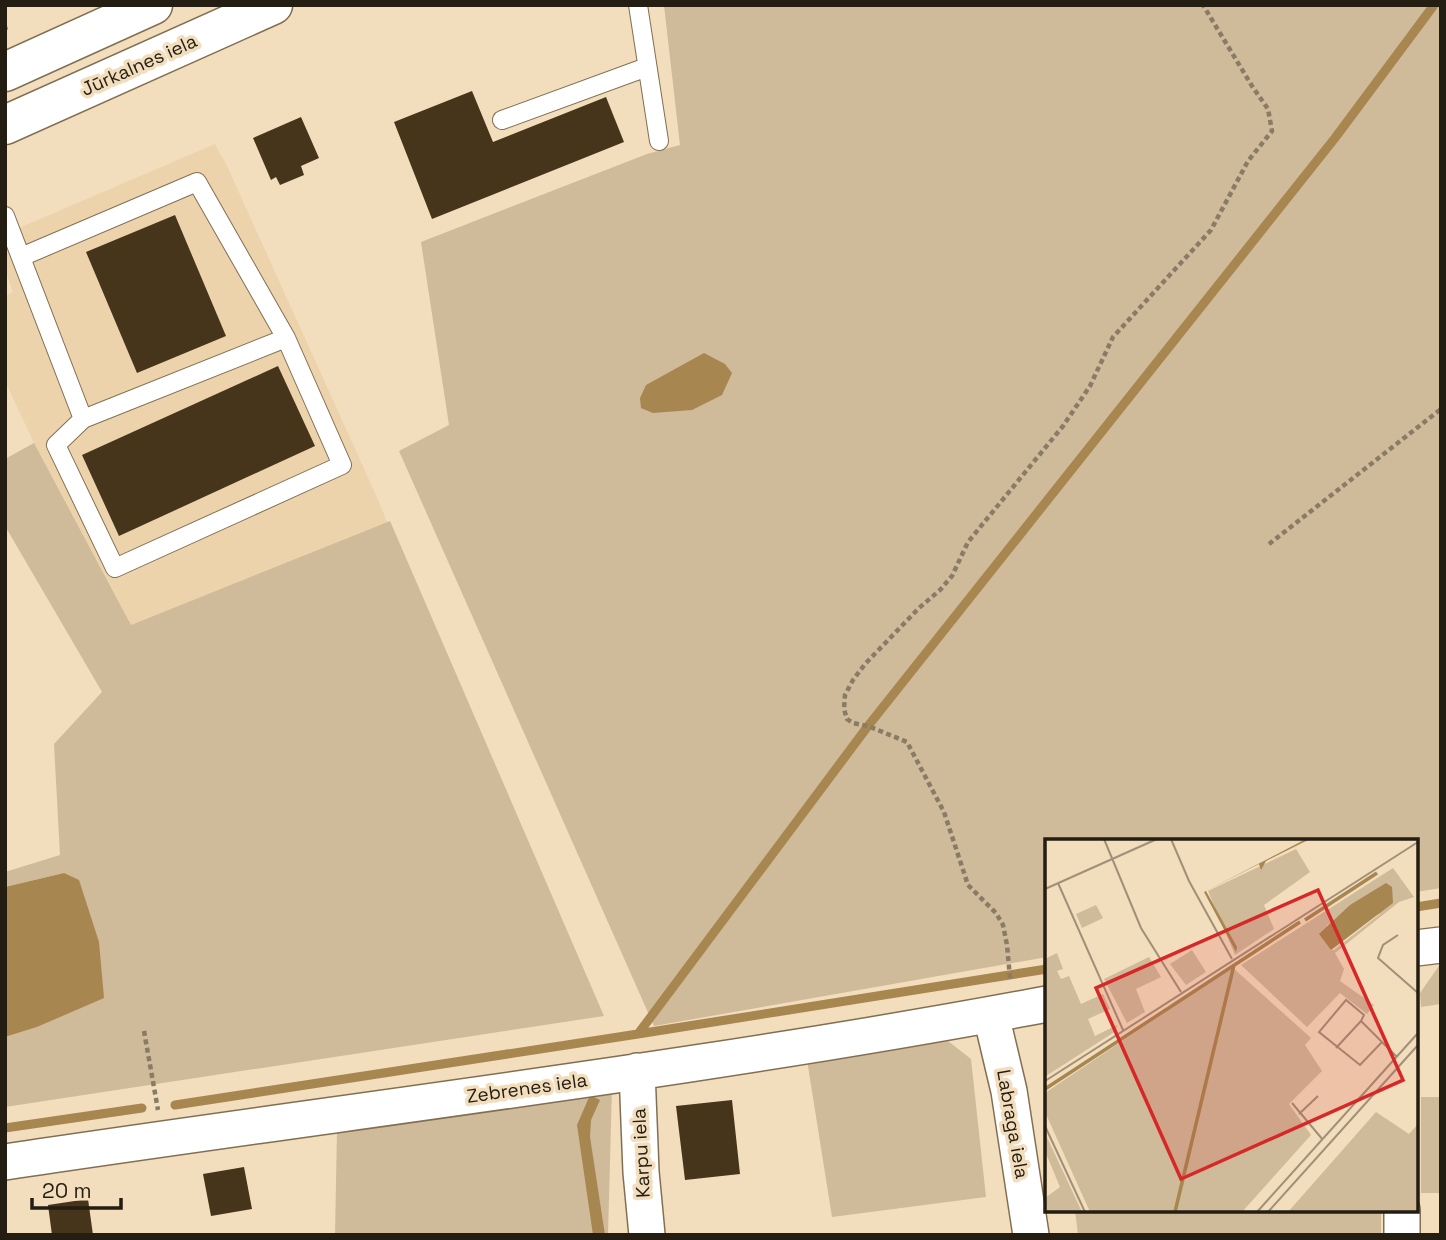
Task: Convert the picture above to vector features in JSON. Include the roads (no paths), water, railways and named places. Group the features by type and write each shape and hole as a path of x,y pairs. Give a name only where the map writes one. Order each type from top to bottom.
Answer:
{"street":[{"path":"5,72 153,5"},
{"name":"Jūrkalnes iela","path":"5,125 273,5"},
{"path":"1418,948 1441,945"},
{"name":"Zebrenes iela","path":"5,1162 637,1071 1045,1004"},
{"name":"Labraga iela","path":"991,1015 1009,1091 1031,1235"},
{"name":"Karpu iela","path":"637,1071 640,1172 647,1235"},
{"path":"1402,1212 1402,1235"}],"lane":[{"path":"638,5 659,141"},
{"path":"502,120 647,67"},
{"path":"21,257 197,182 286,338 342,465 115,568 55,444 83,419 286,338"},
{"path":"5,216 83,419"}],"waterway":[{"path":"638,1034 868,726 1335,138 1434,5"},
{"path":"1418,907 1441,903"},
{"path":"175,1105 1045,969"},
{"path":"5,1128 142,1108"}]}
